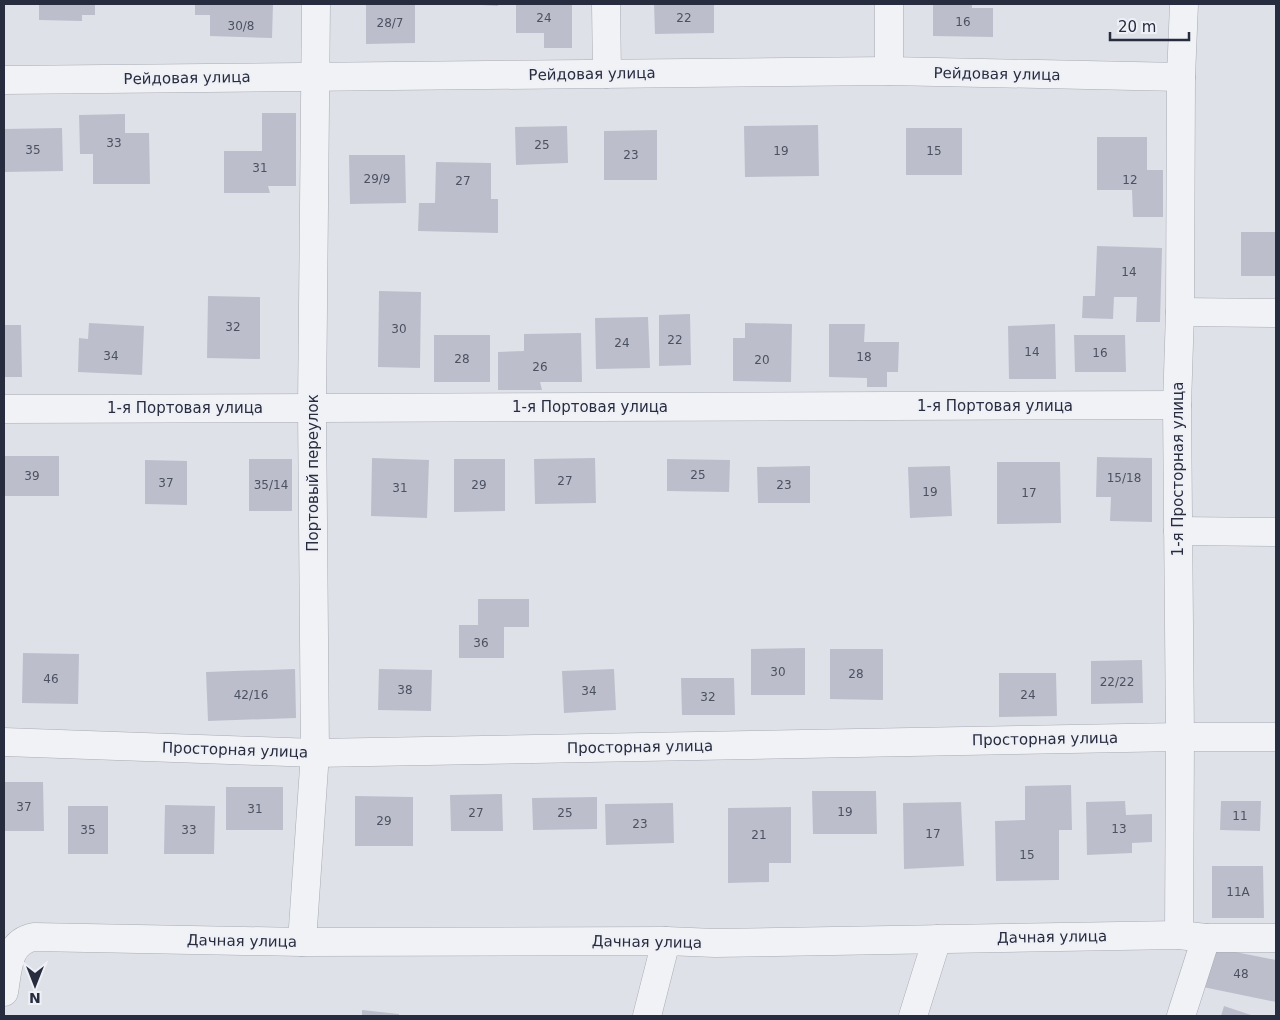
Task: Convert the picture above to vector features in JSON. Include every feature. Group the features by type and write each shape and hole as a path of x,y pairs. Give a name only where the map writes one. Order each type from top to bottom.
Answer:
{"street":[{"name":"Портовый переулок","path":"302,942 315,753 312,408 316,4"},
{"path":"606,4 607,74"},
{"path":"889,71 890,4"},
{"name":"1-я Просторная улица","path":"1179,935 1180,737 1177,405 1180,312 1180,78 1184,4"},
{"name":"Рейдовая улица","path":"4,80 889,71 1180,78"},
{"path":"1180,312 1276,313"},
{"name":"1-я Портовая улица","path":"4,409 1177,405"},
{"path":"1178,531 1276,532"},
{"name":"Просторная улица","path":"4,742 315,753 1180,737 1276,737"},
{"name":"Дачная улица","path":"4,992 11,956 19,943 27,938 34,937 302,942 666,941 715,943 1179,935 1206,938 1276,938"},
{"path":"1182,1016 1206,938"},
{"path":"913,1016 937,939"},
{"path":"647,1016 666,941"}],"building":[{"path":"39,4 95,4 95,15 82,15 82,21 39,20"},
{"path":"195,4 273,4 272,38 210,36 210,15 195,15"},
{"path":"366,4 415,4 415,43 366,44"},
{"path":"498,4 498,6 481,5"},
{"path":"516,4 572,4 572,48 544,48 544,33 516,33"},
{"path":"654,4 714,4 714,33 655,34"},
{"path":"933,4 972,4 972,8 993,8 993,37 933,36"},
{"path":"262,113 296,113 296,186 268,186 270,193 224,193 224,151 262,151"},
{"path":"125,114 125,133 149,133 150,184 93,184 93,154 80,154 79,115"},
{"path":"818,125 819,176 745,177 744,126"},
{"path":"567,126 568,163 516,165 515,127"},
{"path":"62,128 63,171 4,172 4,129"},
{"path":"906,128 962,128 962,175 906,175"},
{"path":"657,130 657,180 604,180 604,131"},
{"path":"1097,137 1147,137 1147,170 1163,170 1163,217 1133,217 1132,190 1097,190"},
{"path":"349,155 405,155 406,203 350,204"},
{"path":"436,162 491,163 491,199 498,199 498,233 418,231 419,203 435,203"},
{"path":"1241,232 1276,232 1276,276 1241,276"},
{"path":"1097,246 1162,248 1160,322 1136,322 1137,297 1114,297 1113,319 1082,318 1083,296 1095,296"},
{"path":"379,291 421,292 420,368 378,367"},
{"path":"208,296 260,297 260,359 207,358"},
{"path":"690,314 691,365 659,366 659,315"},
{"path":"648,317 650,368 596,369 595,318"},
{"path":"89,323 144,326 142,375 78,372 79,338 88,339"},
{"path":"745,323 792,324 791,382 733,381 733,338 745,338"},
{"path":"829,324 865,324 864,342 899,342 898,372 887,372 887,387 867,387 867,378 829,377"},
{"path":"1055,324 1056,379 1009,379 1008,326"},
{"path":"4,325 21,325 22,377 4,377"},
{"path":"581,333 582,382 540,382 542,390 498,390 498,352 524,351 524,334"},
{"path":"434,335 490,335 490,382 434,382"},
{"path":"1074,335 1125,335 1126,372 1075,372"},
{"path":"5,456 59,456 59,496 5,496"},
{"path":"1097,457 1152,458 1152,522 1110,521 1111,497 1096,497"},
{"path":"372,458 429,460 427,518 371,516"},
{"path":"595,458 596,503 535,504 534,459"},
{"path":"249,459 292,459 292,511 249,511"},
{"path":"454,459 505,459 505,511 454,512"},
{"path":"667,459 730,460 729,492 667,491"},
{"path":"145,460 187,461 187,505 145,504"},
{"path":"997,462 1060,462 1061,523 997,524"},
{"path":"810,466 810,503 758,503 757,467"},
{"path":"950,466 952,516 910,518 908,467"},
{"path":"478,599 529,599 529,627 504,627 504,658 459,658 459,625 478,625"},
{"path":"805,648 805,695 751,695 751,649"},
{"path":"830,649 883,649 883,700 830,699"},
{"path":"23,653 79,654 78,704 22,703"},
{"path":"1142,660 1143,703 1091,704 1091,661"},
{"path":"295,669 296,718 208,721 206,672"},
{"path":"379,669 432,670 431,711 378,710"},
{"path":"614,669 616,710 564,713 562,671"},
{"path":"999,673 1056,673 1057,716 999,717"},
{"path":"681,678 734,678 735,715 682,715"},
{"path":"4,782 43,782 44,831 4,831"},
{"path":"1071,785 1072,830 1059,830 1059,880 996,881 995,821 1025,820 1025,786"},
{"path":"226,787 283,787 283,830 226,830"},
{"path":"812,791 876,791 877,834 813,834"},
{"path":"502,794 503,831 451,831 450,795"},
{"path":"355,796 413,797 413,846 355,846"},
{"path":"597,797 597,829 533,830 532,798"},
{"path":"1125,801 1126,815 1152,814 1152,842 1132,843 1132,853 1087,855 1086,802"},
{"path":"1221,801 1261,801 1260,831 1220,830"},
{"path":"961,802 964,866 904,869 903,803"},
{"path":"673,803 674,843 606,845 605,804"},
{"path":"165,805 215,806 214,854 164,854"},
{"path":"68,806 108,806 108,854 68,854"},
{"path":"791,807 791,863 769,863 769,882 728,883 728,808"},
{"path":"1212,866 1263,866 1264,918 1212,918"},
{"path":"1210,947 1276,960 1276,1002 1203,987"},
{"path":"1224,1006 1254,1016 1221,1016"},
{"path":"362,1010 399,1014 399,1016 362,1016"}]}
